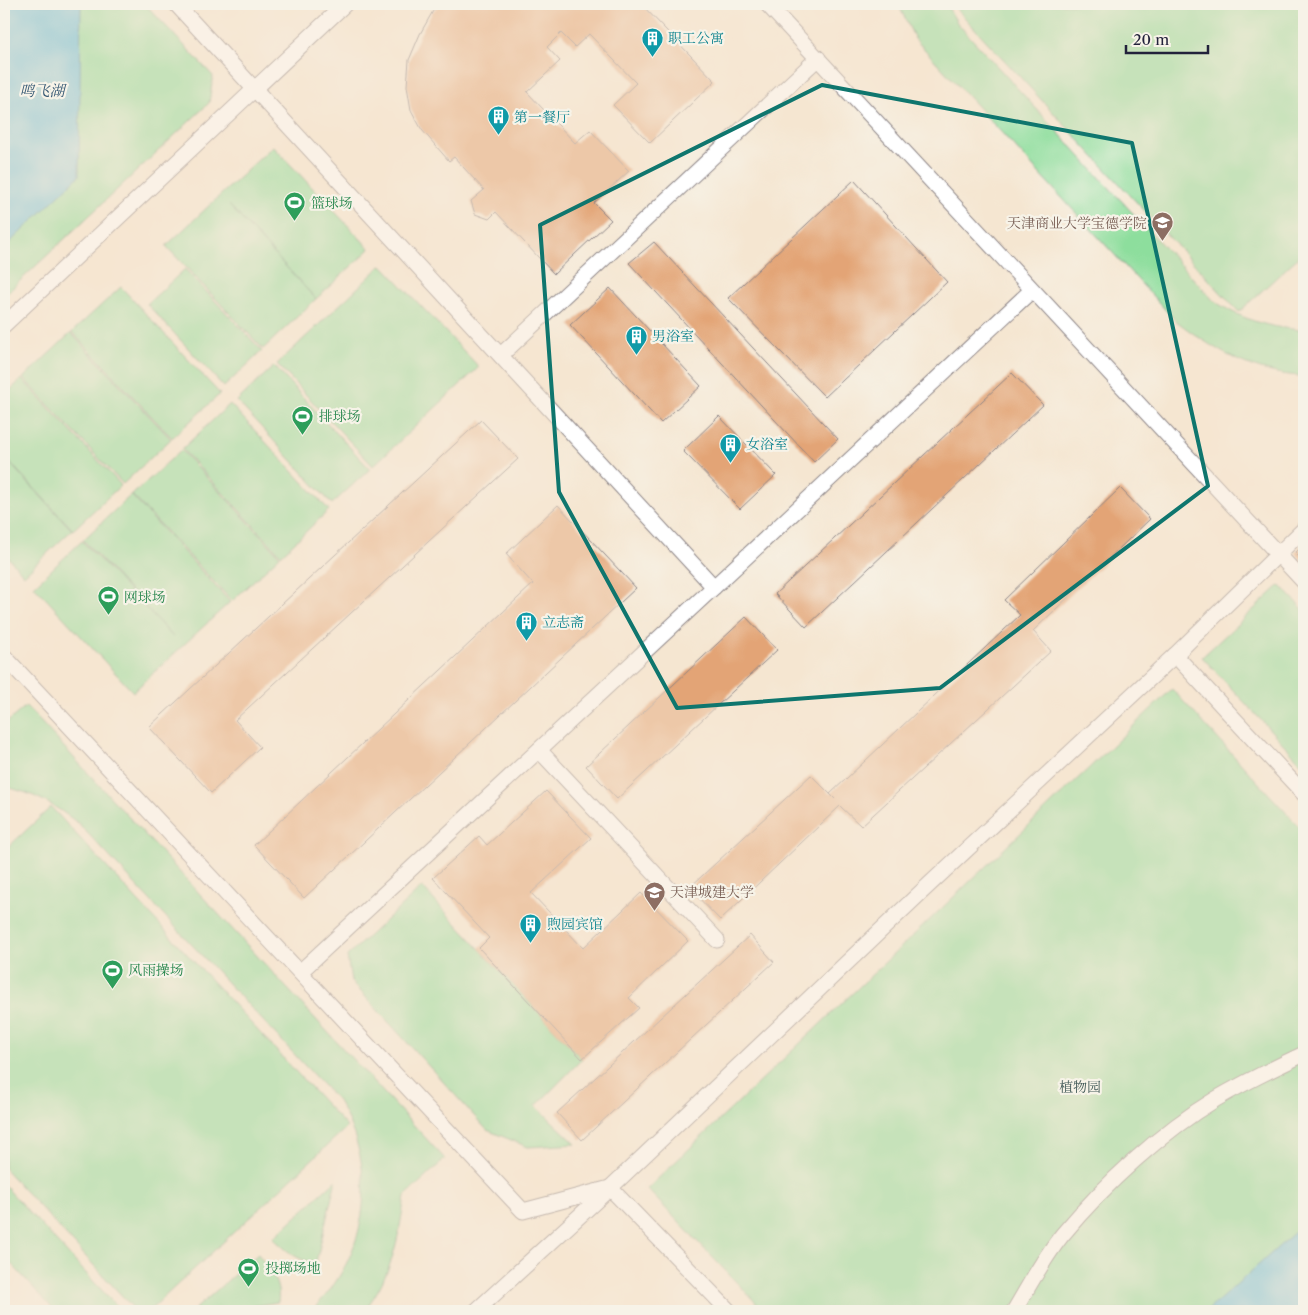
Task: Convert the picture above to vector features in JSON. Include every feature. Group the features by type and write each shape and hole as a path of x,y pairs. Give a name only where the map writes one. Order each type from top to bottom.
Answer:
{"lane":[{"path":"176,4 256,88 714,587"},
{"path":"4,325 345,4"},
{"path":"767,4 1304,582"},
{"path":"501,355 818,58"},
{"path":"300,972 1032,290"},
{"path":"476,1311 610,1188 917,896 1175,655 1304,529"},
{"path":"1175,655 1304,794"},
{"path":"4,656 523,1211 610,1188"},
{"path":"539,750 717,940"},
{"path":"1014,1311 1062,1235 1142,1155 1214,1100 1260,1074 1304,1054"},
{"path":"610,1188 729,1311"}],"highlighted area":[{"path":"822,85 1132,143 1208,486 940,688 677,708 559,492 540,225"}],"green space":[{"path":"4,4 145,4 213,76 209,103 4,296"},
{"path":"898,4 946,4 958,24 1214,301 1235,313 1257,322 1304,330 1304,376 1286,375 1251,366 1220,351 1175,320 915,39"},
{"path":"952,4 1304,4 1304,252 1239,312"},
{"path":"273,146 370,249 263,349 166,246"},
{"path":"382,265 479,367 373,466 277,364"},
{"path":"185,269 262,351 224,387 147,304"},
{"path":"121,287 220,394 172,438 72,332"},
{"path":"71,333 171,439 123,484 23,378"},
{"name":"排球场","path":"274,366 370,469 332,504 237,401"},
{"path":"22,379 121,485 73,530 4,456 4,396"},
{"path":"230,404 329,510 281,555 182,449"},
{"name":"网球场","path":"181,450 280,556 232,601 132,495"},
{"path":"4,457 72,530 24,575 4,553"},
{"path":"131,495 230,602 133,692 34,586 82,541 173,637 83,540"},
{"path":"1280,585 1304,610 1304,766 1202,657"},
{"name":"植物园","path":"1172,689 1304,832 1304,1311 764,1311 647,1189"},
{"name":"风雨操场","path":"26,706 445,1159 405,1196 400,1228 392,1257 374,1298 364,1311 311,1311 331,1289 346,1264 357,1238 362,1211 363,1183 360,1155 351,1128 338,1101 79,824 62,811 34,796 4,787 4,725"},
{"name":"风雨操场","path":"51,807 347,1127 149,1311 136,1311 4,1168 4,851"},
{"path":"422,887 582,1059 536,1106 576,1144 528,1147 487,1130 351,981 347,956"},
{"name":"投掷场地","path":"336,1180 316,1262 298,1258 273,1238"},
{"path":"4,1185 121,1311 55,1311 4,1256"},
{"name":"投掷场地","path":"258,1254 276,1282 278,1302 223,1311 193,1311"}],"water":[{"name":"鸣飞湖","path":"4,4 81,4 79,176 4,248"},
{"path":"1304,1224 1304,1311 1207,1311"}],"building":[{"name":"第一餐厅","path":"440,4 641,4 715,81 650,143 613,105 636,83 589,34 575,47 561,33 547,47 560,61 527,92 575,143 590,130 629,171 594,203 611,220 554,274 496,212 489,219 475,214 471,201 484,190 454,157 449,161 422,130 411,110 407,86 409,60 420,34 433,11"},
{"path":"854,180 947,282 825,397 728,298"},
{"path":"654,242 838,439 814,462 629,263"},
{"name":"男浴室","path":"610,288 701,386 661,423 570,325"},
{"path":"1012,373 1043,405 806,627 775,594"},
{"name":"女浴室","path":"719,416 776,475 740,509 683,451"},
{"path":"481,420 518,459 235,720 260,747 211,793 149,727"},
{"path":"1120,488 1150,519 1033,631 1051,651 861,826 840,806 720,920 689,888 811,775 830,794 1020,615 1004,600"},
{"path":"558,505 636,588 304,898 254,845 533,584 506,554"},
{"path":"1304,544 1304,562 1295,553"},
{"path":"746,617 777,650 617,799 586,766"},
{"name":"煦园宾馆","path":"546,791 591,838 531,893 583,948 641,893 688,941 629,998 639,1008 582,1059 479,948 489,938 433,878 479,836 487,845"},
{"path":"750,935 774,962 582,1140 557,1113"}],"place":[{"name":"职工公寓","path":"652,57"},
{"name":"第一餐厅","path":"498,136"},
{"name":"篮球场","path":"295,222"},
{"name":"天津商业大学宝德学院","path":"1163,242"},
{"name":"男浴室","path":"636,355"},
{"name":"排球场","path":"303,435"},
{"name":"女浴室","path":"730,463"},
{"name":"网球场","path":"108,616"},
{"name":"立志斋","path":"526,641"},
{"name":"天津城建大学","path":"654,911"},
{"name":"煦园宾馆","path":"531,943"},
{"name":"风雨操场","path":"112,989"},
{"name":"投掷场地","path":"249,1287"}]}
